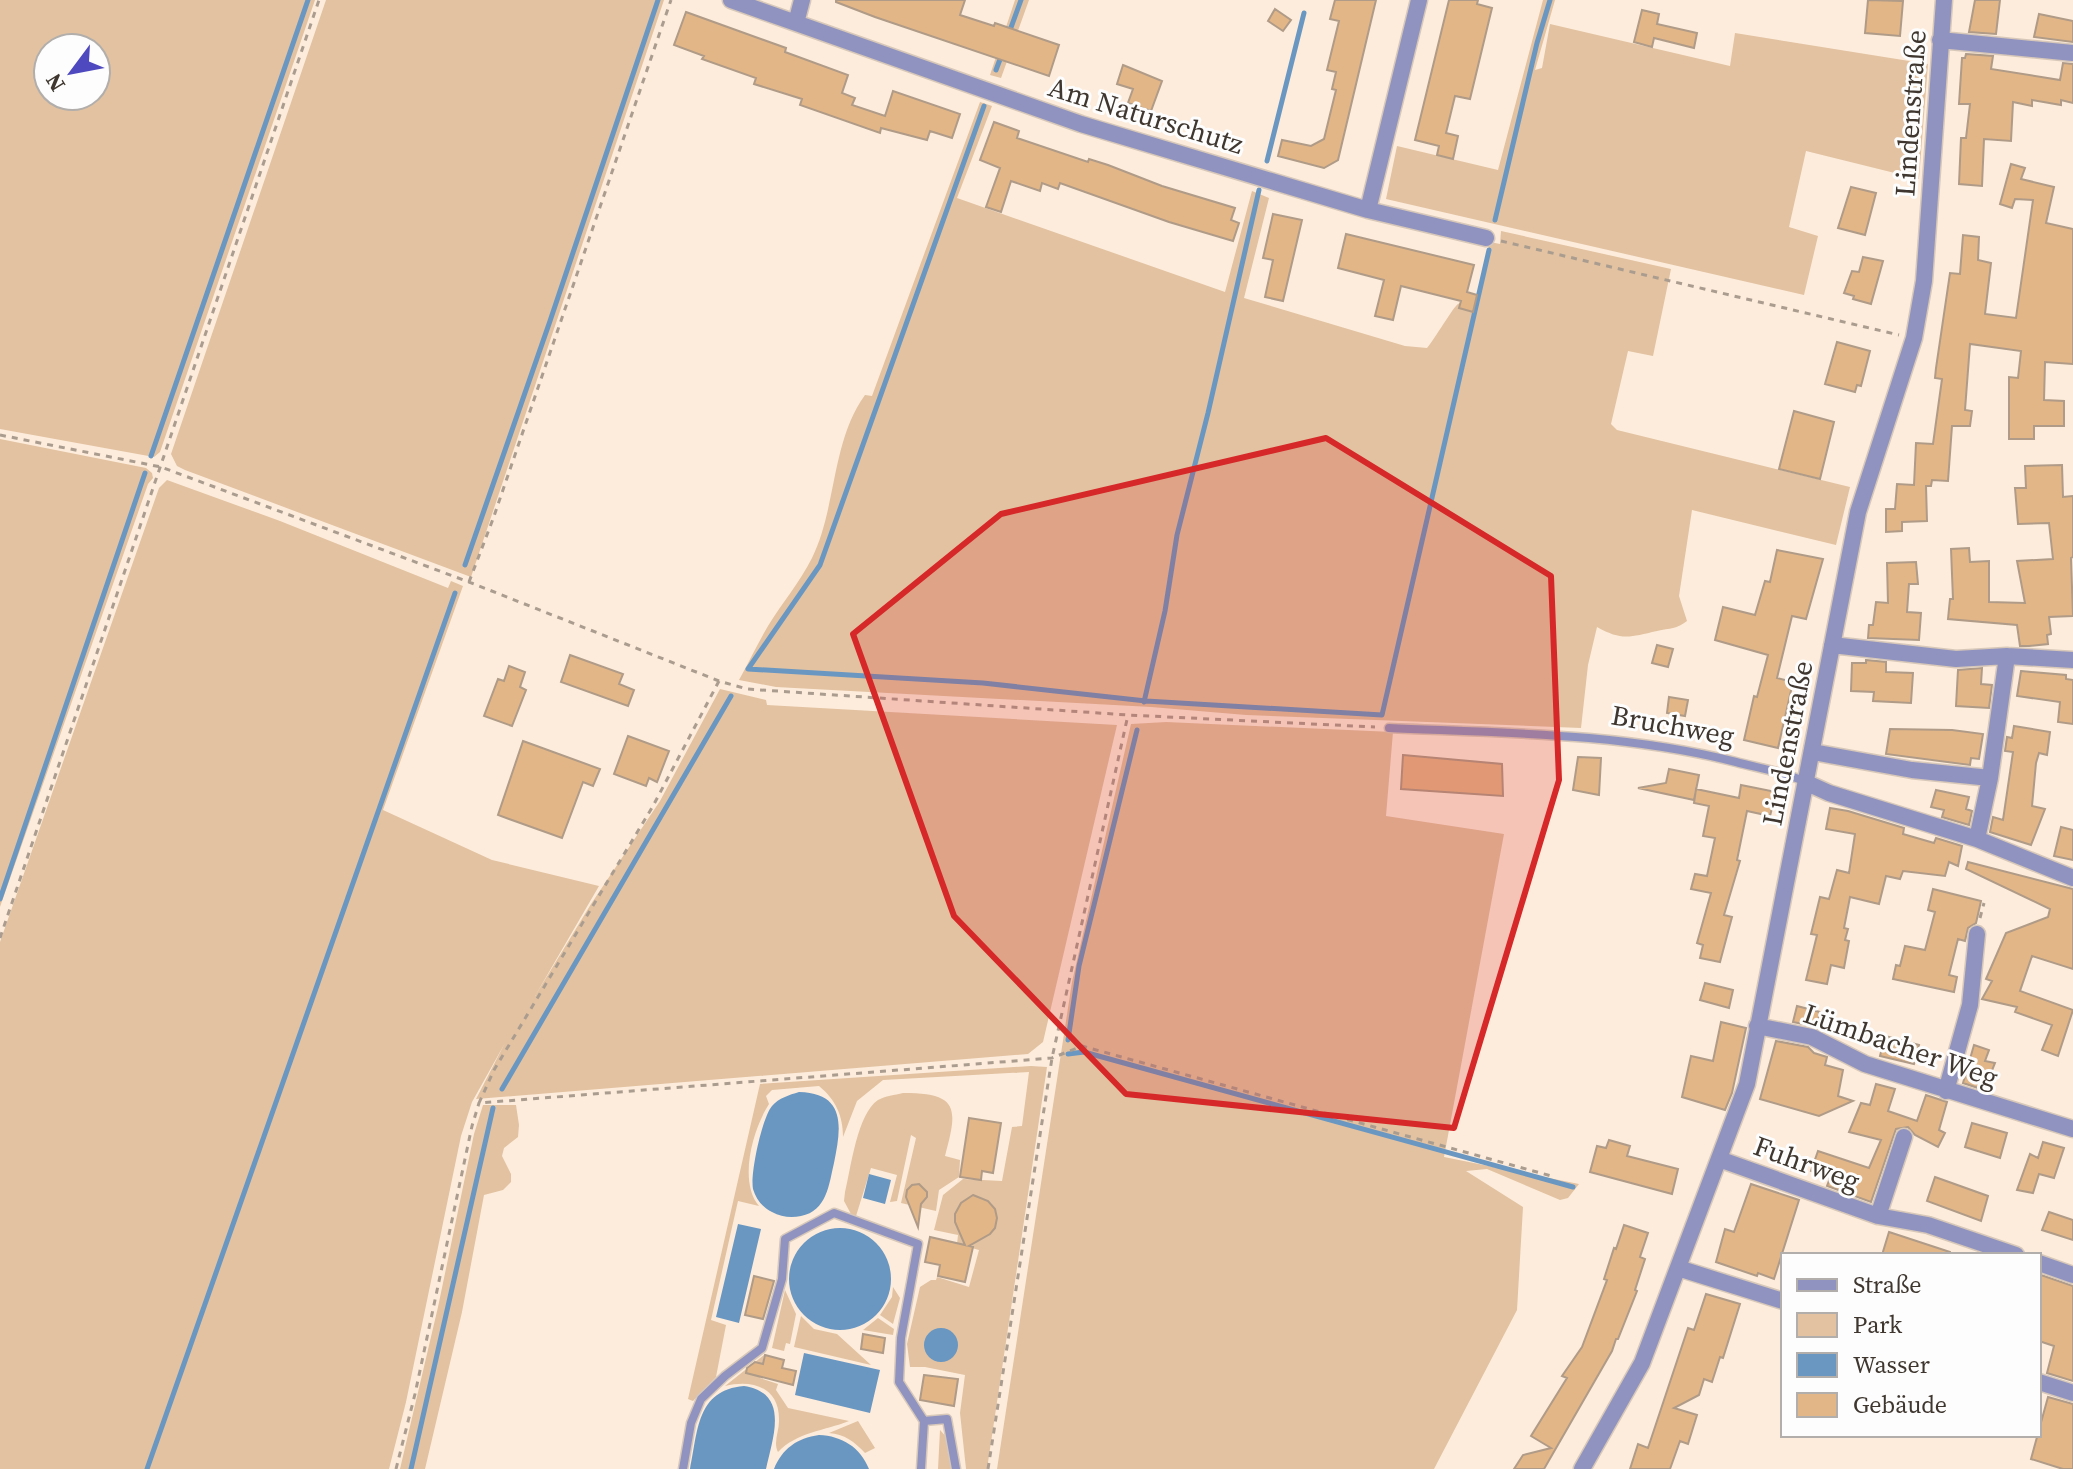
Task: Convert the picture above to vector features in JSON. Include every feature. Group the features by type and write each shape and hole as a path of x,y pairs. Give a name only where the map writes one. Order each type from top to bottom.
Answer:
{"street":[{"name":"Am Naturschutz","path":"731,0 1081,124 1368,210 1486,238"},
{"path":"796,23 802,0"},
{"path":"1368,210 1419,0"},
{"name":"Lindenstraße","path":"1582,1469 1642,1363 1747,1084 1756,1049 1757,1026 1770,977 1858,512 1914,338 1924,281 1944,0"},
{"path":"1940,40 2073,53"},
{"path":"1832,645 1956,659 2007,656 2073,660"},
{"path":"1977,839 1990,778 2007,656"},
{"path":"1813,752 1912,770 1990,778"},
{"name":"Bruchweg","path":"1807,783 1829,793 1977,839 2073,878"},
{"path":"1946,1091 1970,1005 1977,934"},
{"name":"Lümbacher Weg","path":"1757,1026 1812,1037 1865,1064 2073,1129"},
{"name":"Fuhrweg","path":"1878,1216 1904,1137"},
{"name":"Fuhrweg","path":"1719,1159 1878,1216 1928,1225 2010,1253"},
{"path":"2041,1264 2073,1275"},
{"path":"1678,1268 1781,1300"},
{"path":"2041,1383 2073,1393"}],"lane":[{"name":"Bruchweg","path":"1389,728 1638,742 1711,756 1807,783"},
{"path":"683,1469 691,1423 701,1399 762,1348 782,1279 785,1239 834,1213 918,1244 901,1338 899,1382 924,1421 921,1469"},
{"path":"924,1421 947,1419 956,1469"}],"path":[{"path":"0,938 319,0"},
{"path":"469,582 671,0"},
{"path":"1486,238 1914,338"},
{"path":"0,435 161,467 469,582 719,681 747,689 1128,715 1389,728"},
{"path":"396,1469 479,1103 494,1070 653,806 719,681"},
{"path":"988,1469 1052,1058 1128,715"},
{"path":"479,1103 1052,1058 1082,1046 1555,1177"}],"highlighted area":[{"path":"1326,438 1551,576 1559,780 1454,1128 1126,1094 954,916 853,634 1001,514"}],"green space":[{"path":"0,0 315,0 160,452 154,457 0,429"},
{"path":"326,0 664,0 471,577 185,470 177,466 171,454"},
{"path":"1015,0 1029,0 1001,78 990,75"},
{"path":"1543,0 1555,0 1535,70 1542,68 1550,24 1730,66 1735,33 1928,64 1919,179 1806,151 1789,227 1818,236 1804,295 1386,199 1397,146 1498,170"},
{"path":"980,102 992,106 957,198 1225,292 1252,191 1269,198 1244,298 1405,346 1427,348 1458,304 1477,301 1490,242 1500,244 1501,231 1671,269 1653,356 1628,351 1611,424 1617,430 1850,487 1836,545 1692,510 1679,596 1687,621 1673,628 1626,636 1597,627 1588,665 1581,728 1246,715 776,687 739,680 768,626 812,558 826,518 846,433 865,395 872,396"},
{"path":"0,439 146,468 153,478 148,484 0,907"},
{"path":"167,480 448,588 451,581 463,586 383,810 492,860 599,886 535,996 591,904 660,801 720,689 766,700 767,705 1117,725 1043,1042 1028,1054 476,1099 505,1043 472,1102 461,1136 406,1402 389,1469 0,1469 0,942 159,488"},
{"path":"1166,722 1393,732 1386,816 1504,834 1444,1157 1579,1184 1568,1198 1560,1200 1487,1169 1466,1171 1523,1207 1517,1310 1434,1469 997,1469 1072,982 1131,724"},
{"path":"1047,1067 987,1469 966,1469 960,1413 965,1375 910,1367 907,1344 920,1287 937,1277 969,1287 979,1250 957,1244 958,1235 934,1230 943,1195 963,1179 1002,1181 1012,1127 1022,1126 1029,1072 883,1080 857,1101 843,1137 837,1109 819,1086 772,1090 766,1096 769,1104 750,1155 749,1183 759,1206 738,1201 711,1320 726,1325 716,1377 693,1401 688,1399 760,1084"},
{"path":"903,1093 935,1096 950,1106 952,1126 945,1156 960,1160 959,1177 939,1190 936,1211 901,1203 916,1138 911,1135 897,1201 890,1202 897,1175 871,1168 856,1216 851,1214 844,1201 845,1192 865,1117 878,1100"},
{"path":"483,1105 516,1105 518,1137 504,1148 502,1156 511,1174 511,1182 503,1190 484,1195 462,1312 425,1469 400,1469 474,1134"},
{"path":"893,1287 900,1298 893,1324 880,1315 892,1297"},
{"path":"785,1290 796,1314 790,1344 786,1343 784,1351 772,1348"},
{"path":"801,1316 814,1329 837,1334 871,1365 794,1347"},
{"path":"878,1318 894,1329 893,1335 863,1330"},
{"path":"764,1355 760,1378 778,1384 776,1390 788,1408 849,1421 802,1436 778,1452 779,1421 775,1400 754,1385 725,1386"},
{"path":"858,1421 875,1448 865,1453 849,1439 829,1433"},
{"path":"940,1430 950,1441 951,1469 938,1469"}],"water":[{"path":"799,1092 815,1094 833,1106 839,1126 838,1138 822,1203 810,1213 786,1217 765,1208 760,1202 753,1189 753,1171 768,1112 778,1101"},
{"path":"869,1174 891,1180 885,1204 863,1198"},
{"path":"738,1224 761,1229 739,1323 716,1317"},
{"path":"840,1228 860,1232 876,1243 887,1259 891,1279 887,1299 876,1315 860,1326 840,1330 820,1326 804,1315 793,1299 789,1279 793,1259 804,1243 820,1232"},
{"path":"941,1328 953,1333 958,1345 953,1357 941,1362 929,1357 924,1345 929,1333"},
{"path":"804,1353 880,1370 870,1413 795,1395"},
{"path":"744,1386 768,1397 773,1407 774,1431 766,1469 690,1469 698,1428 708,1404 728,1389"},
{"path":"819,1435 849,1444 861,1455 869,1469 774,1469 791,1446"}],"building":[{"path":"836,0 965,0 960,15 994,26 995,23 1059,45 1049,76 875,17"},
{"path":"1335,0 1376,0 1338,160 1324,168 1278,156 1282,140 1311,146 1324,139 1336,90 1332,89 1336,72 1327,70 1339,21 1330,19"},
{"path":"1449,0 1478,0 1477,4 1492,8 1470,99 1455,96 1446,133 1458,136 1453,159 1437,155 1439,146 1415,140"},
{"path":"1868,0 1903,1 1900,36 1865,33"},
{"path":"1975,0 2000,0 1996,34 1969,32"},
{"path":"1275,9 1291,20 1283,31 1268,21"},
{"path":"1642,10 1659,14 1657,24 1697,33 1694,48 1654,38 1652,47 1634,42"},
{"path":"686,12 786,48 785,52 848,75 842,93 855,98 852,105 885,116 893,91 960,114 952,138 930,131 927,140 881,128 880,133 800,105 802,99 754,84 756,78 702,59 704,56 674,45"},
{"path":"2039,14 2073,21 2073,42 2034,37"},
{"path":"1966,54 1993,56 1991,69 2060,80 2063,63 2073,64 2073,103 2061,100 2061,105 2032,100 2032,106 2013,102 2011,141 1984,139 1982,186 1959,184 1961,138 1966,138 1970,104 1959,104 1962,58"},
{"path":"1123,65 1162,81 1151,111 1128,103 1133,89 1117,84"},
{"path":"994,122 1019,131 1017,138 1235,208 1231,220 1239,223 1233,241 1060,183 1058,189 1042,183 1040,191 1011,181 1001,212 986,207 1000,168 980,160"},
{"path":"2011,164 2025,168 2021,179 2054,187 2046,223 2073,229 2073,364 2045,362 2044,400 2064,401 2064,426 2034,426 2034,439 2009,439 2009,377 2018,378 2021,351 1970,344 1965,410 1972,411 1970,426 1952,426 1948,481 1932,480 1931,486 1926,486 1927,521 1902,522 1902,531 1886,532 1886,509 1895,509 1897,484 1914,485 1916,443 1933,444 1942,379 1935,378 1936,368 1950,273 1960,274 1963,235 1979,237 1978,260 1991,263 1985,314 2016,318 2033,200 2015,199 2012,208 2000,204"},
{"path":"1851,187 1876,193 1865,235 1838,228"},
{"path":"1273,214 1302,220 1283,301 1265,297 1273,260 1263,258"},
{"path":"1346,234 1474,265 1467,292 1477,295 1473,312 1459,308 1461,301 1401,286 1393,320 1375,316 1384,280 1338,268"},
{"path":"1863,257 1883,261 1871,304 1844,293 1852,271 1859,272"},
{"path":"1837,342 1870,351 1861,386 1857,385 1855,392 1825,384"},
{"path":"1794,411 1834,422 1820,479 1779,469"},
{"path":"2062,465 2063,497 2073,496 2073,616 2049,617 2051,634 2047,635 2048,644 2029,646 2020,646 2017,625 1948,619 1950,599 1953,599 1951,549 1969,548 1970,562 1989,561 1989,602 2025,603 2017,561 2053,559 2049,523 2018,524 2015,488 2026,488 2025,466"},
{"path":"1777,550 1823,559 1806,619 1792,616 1777,678 1793,682 1778,748 1744,740 1768,655 1715,640 1723,607 1755,615 1765,581 1770,582"},
{"path":"1916,562 1918,584 1909,584 1907,612 1921,613 1919,640 1868,638 1876,602 1888,603 1887,563"},
{"path":"1657,645 1673,649 1668,667 1652,663"},
{"path":"570,655 623,674 619,684 634,690 628,706 561,682"},
{"path":"1866,660 1886,662 1886,672 1913,673 1911,703 1873,701 1874,692 1851,691 1852,663 1866,663"},
{"path":"509,666 525,672 520,687 526,690 512,726 484,716 498,679 504,681"},
{"path":"1982,668 1981,684 1992,685 1989,708 1956,706 1958,670"},
{"path":"2021,671 2066,675 2066,679 2073,680 2073,724 2058,722 2060,702 2017,696"},
{"path":"1669,697 1688,700 1685,716 1667,713"},
{"path":"2014,726 2050,732 2047,755 2039,753 2036,763 2032,806 2045,809 2031,845 1990,832 1993,817 2003,820 2013,752 2005,751 2007,737 2012,738"},
{"path":"1890,729 1983,734 1979,759 1971,758 1970,765 1886,754"},
{"path":"628,736 669,751 657,782 649,778 646,786 614,774"},
{"path":"523,741 600,769 593,786 583,782 562,838 498,815"},
{"path":"1403,755 1502,764 1503,796 1401,789"},
{"path":"1578,757 1601,758 1599,795 1573,790"},
{"path":"1669,769 1699,775 1694,800 1638,788 1666,783"},
{"path":"1741,785 1776,792 1770,816 1747,811 1737,860 1740,861 1724,915 1732,917 1720,962 1700,958 1703,945 1697,943 1711,893 1691,889 1695,874 1707,876 1715,838 1703,836 1709,806 1694,803 1696,789 1739,798"},
{"path":"1936,790 1969,797 1966,809 1972,811 1969,825 1942,817 1944,810 1931,807"},
{"path":"1830,808 1904,828 1903,834 1934,843 1936,838 1962,846 1958,866 1949,862 1945,876 1903,871 1900,879 1886,876 1879,904 1850,897 1844,928 1848,929 1845,940 1849,941 1844,968 1831,965 1827,984 1806,980 1817,935 1811,934 1820,897 1829,899 1837,870 1849,873 1855,834 1826,829"},
{"path":"2061,827 2073,830 2073,860 2054,856"},
{"path":"1968,862 2073,889 2073,969 2032,956 2020,991 2073,1010 2058,1056 2042,1050 2052,1025 2015,1012 2017,1007 1982,999 1992,981 1986,979 2006,933 2048,917 2050,909 1966,869"},
{"path":"1933,889 1981,901 1976,923 1968,928 1965,941 1958,939 1949,975 1957,977 1954,992 1893,979 1905,946 1925,950 1935,912 1928,910"},
{"path":"1705,983 1733,990 1729,1008 1700,1000"},
{"path":"1797,1006 1820,1012 1817,1027 1793,1022"},
{"path":"1721,1022 1746,1028 1732,1093 1725,1110 1682,1097 1691,1056 1713,1061"},
{"path":"1885,1036 1919,1045 1914,1064 1880,1056"},
{"path":"1776,1041 1808,1047 1814,1053 1827,1057 1825,1065 1843,1070 1838,1096 1853,1101 1819,1116 1760,1099"},
{"path":"1974,1045 1989,1050 1985,1061 1995,1063 1984,1090 1963,1083"},
{"path":"1876,1084 1895,1089 1888,1111 1917,1121 1926,1095 1947,1102 1939,1130 1945,1133 1938,1147 1915,1135 1908,1127 1896,1129 1871,1202 1827,1186 1830,1178 1811,1171 1818,1151 1869,1168 1881,1140 1849,1132 1861,1103 1870,1105"},
{"path":"969,1118 1001,1123 993,1173 982,1171 981,1180 960,1177"},
{"path":"1972,1123 2007,1133 2000,1158 1965,1147"},
{"path":"1609,1140 1630,1146 1627,1156 1678,1169 1672,1194 1590,1172 1597,1146 1606,1148"},
{"path":"2043,1142 2064,1148 2054,1178 2039,1174 2033,1193 2017,1190 2030,1154 2038,1158"},
{"path":"1935,1177 1988,1196 1981,1221 1927,1201"},
{"path":"919,1184 927,1192 927,1197 921,1204 918,1227 906,1197 912,1185"},
{"path":"1751,1184 1799,1200 1774,1279 1716,1262 1725,1229 1734,1232"},
{"path":"973,1195 988,1201 995,1209 995,1228 969,1246 973,1247 965,1282 938,1276 940,1265 925,1262 930,1237 965,1245 955,1222 955,1214 961,1203"},
{"path":"2049,1212 2073,1220 2073,1240 2042,1230"},
{"path":"1624,1225 1648,1233 1640,1257 1645,1259 1637,1291 1618,1339 1544,1469 1514,1469 1523,1455 1551,1448 1531,1436 1567,1378 1562,1376 1582,1347"},
{"path":"1889,1232 1950,1252 1950,1253 1883,1253"},
{"path":"2041,1275 2073,1286 2073,1381 2047,1373 2054,1346 2041,1342"},
{"path":"754,1276 774,1281 763,1319 745,1315"},
{"path":"1706,1294 1740,1304 1712,1382 1704,1379 1699,1395 1674,1408 1697,1415 1688,1444 1680,1441 1670,1469 1630,1469 1638,1444 1648,1448 1688,1328 1694,1330"},
{"path":"863,1334 885,1338 883,1353 861,1349"},
{"path":"765,1355 784,1360 782,1368 796,1371 793,1385 746,1373 755,1362 763,1364"},
{"path":"924,1375 958,1379 954,1406 920,1400"},
{"path":"2048,1397 2073,1404 2073,1469 2031,1459 2037,1437 2041,1437 2041,1423"}],"waterway":[{"path":"151,456 308,0"},
{"path":"465,565 658,0"},
{"path":"1009,33 1021,0"},
{"path":"1495,220 1550,0"},
{"path":"1267,161 1304,13"},
{"path":"996,70 1002,54"},
{"path":"984,106 820,565 748,669 983,683 1146,701 1382,715 1489,250"},
{"path":"1144,702 1165,611 1177,535 1259,190"},
{"path":"0,899 145,473"},
{"path":"147,1469 455,593"},
{"path":"502,1089 731,696"},
{"path":"1068,1040 1079,966 1137,730"},
{"path":"1068,1054 1084,1052 1573,1187"},
{"path":"411,1469 493,1108"}]}
